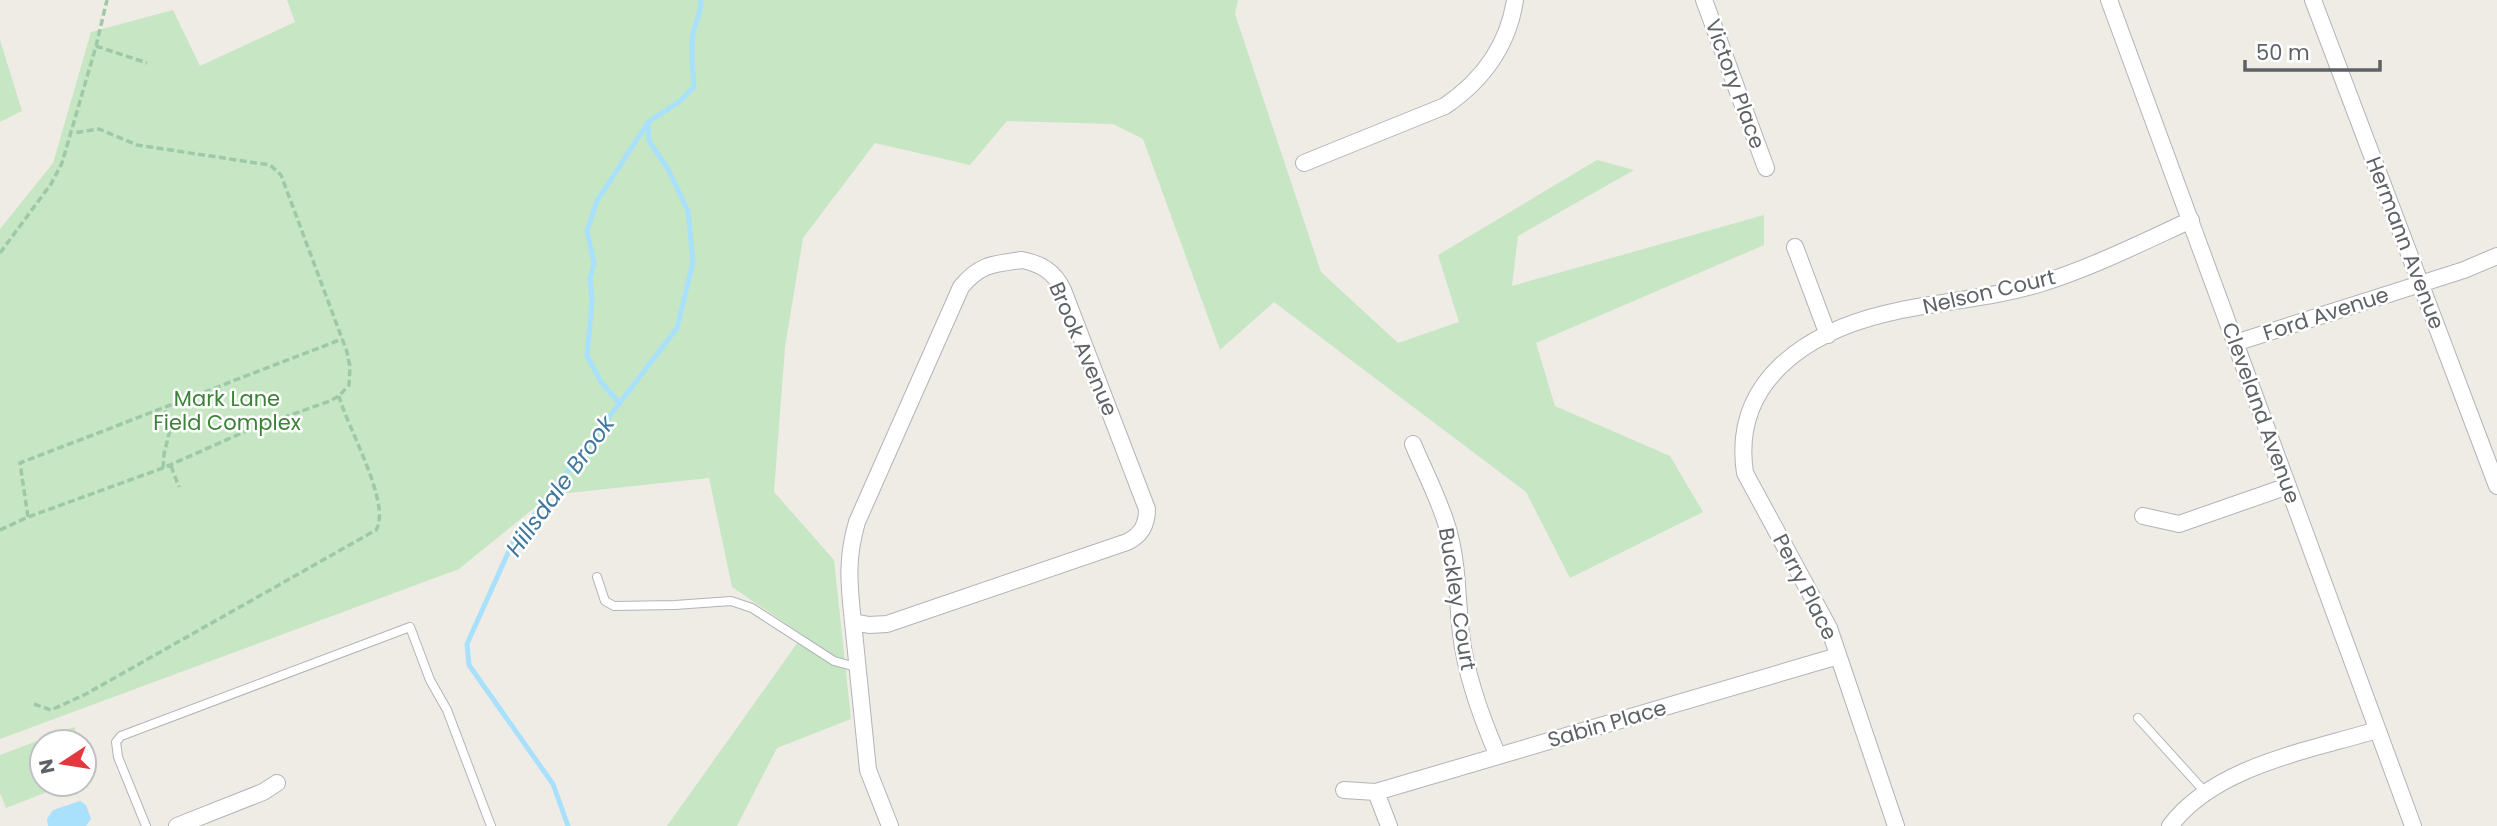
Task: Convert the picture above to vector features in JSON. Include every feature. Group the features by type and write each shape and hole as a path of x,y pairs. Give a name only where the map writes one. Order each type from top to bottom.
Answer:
{"street":[{"path":"1304,163 1446,106 1463,94 1495,56 1506,35 1515,0"},
{"name":"Victory Place","path":"1704,0 1766,168"},
{"name":"Cleveland Avenue","path":"2109,0 2413,826"},
{"name":"Hermann Avenue","path":"2313,0 2497,486"},
{"name":"Nelson Court","path":"1787,360 1850,325 1887,313 1994,295 2038,284 2082,269 2191,220"},
{"path":"1795,247 1828,335"},
{"name":"Ford Avenue","path":"2235,343 2420,284 2497,256"},
{"name":"Brook Avenue","path":"853,622 887,624 1127,542 1142,531 1147,520 1147,509 1063,290 1049,270 1021,260 989,264 971,275 961,287 857,522 850,547 848,572 856,667 868,770 890,826"},
{"name":"Perry Place","path":"1787,360 1758,392 1750,409 1742,454 1745,473 1829,628 1896,826"},
{"name":"Buckley Court","path":"1413,444 1442,510 1449,533 1455,561 1461,635 1469,677 1481,717 1498,756"},
{"path":"2143,516 2179,524 2288,486"},
{"name":"Sabin Place","path":"1376,792 1838,656"},
{"path":"2170,826 2205,792 2241,771 2377,730"},
{"path":"177,826 263,792 277,783"},
{"path":"1343,790 1376,792 1389,826"}],"lane":[{"path":"597,577 605,601 614,606 731,601 751,608 834,661 856,667"},
{"path":"146,826 118,757 116,742 121,736 410,627 430,680 447,710 491,826"},
{"path":"2138,718 2205,792"}],"path":[{"path":"0,253 51,184 62,163 73,133 107,0"},
{"path":"96,46 147,63"},
{"path":"0,530 28,517 171,465 251,429 339,396 349,385 351,377 342,339 281,175 270,165 137,145 99,129 73,133"},
{"path":"28,517 20,463 342,339"},
{"path":"34,704 51,710 86,694 376,530 380,523 379,501 339,396"},
{"path":"163,468 164,454 171,433 164,408"},
{"path":"171,465 179,487"}],"green space":[{"name":"Mark Lane Field Complex","path":"287,0 1238,0 1235,14 1321,272 1398,343 1459,322 1438,255 1597,160 1634,170 1518,236 1512,286 1764,215 1764,245 1536,343 1555,406 1670,456 1703,512 1570,578 1526,492 1274,302 1220,350 1143,139 1113,124 1007,121 970,165 875,143 803,238 785,347 774,492 834,560 851,719 777,748 737,826 667,826 803,635 732,587 709,478 550,495 459,569 0,739 0,229 53,163 91,32 173,10 200,66 295,22"},
{"path":"0,40 22,111 0,122"},
{"path":"28,744 28,798 32,798 6,808 0,793 0,755"}],"water":[{"path":"80,801 86,805 91,819 86,826 48,826 47,819 53,810"}],"waterway":[{"name":"Hillsdale Brook","path":"568,826 553,784 469,665 467,644 512,544 677,328 693,262 688,211 668,169 649,141 648,122 679,102 694,87 692,41 701,0"},
{"name":"Hillsdale Brook","path":"620,404 601,382 587,356 592,300 590,279 594,263 587,231 597,201 647,124"}]}
